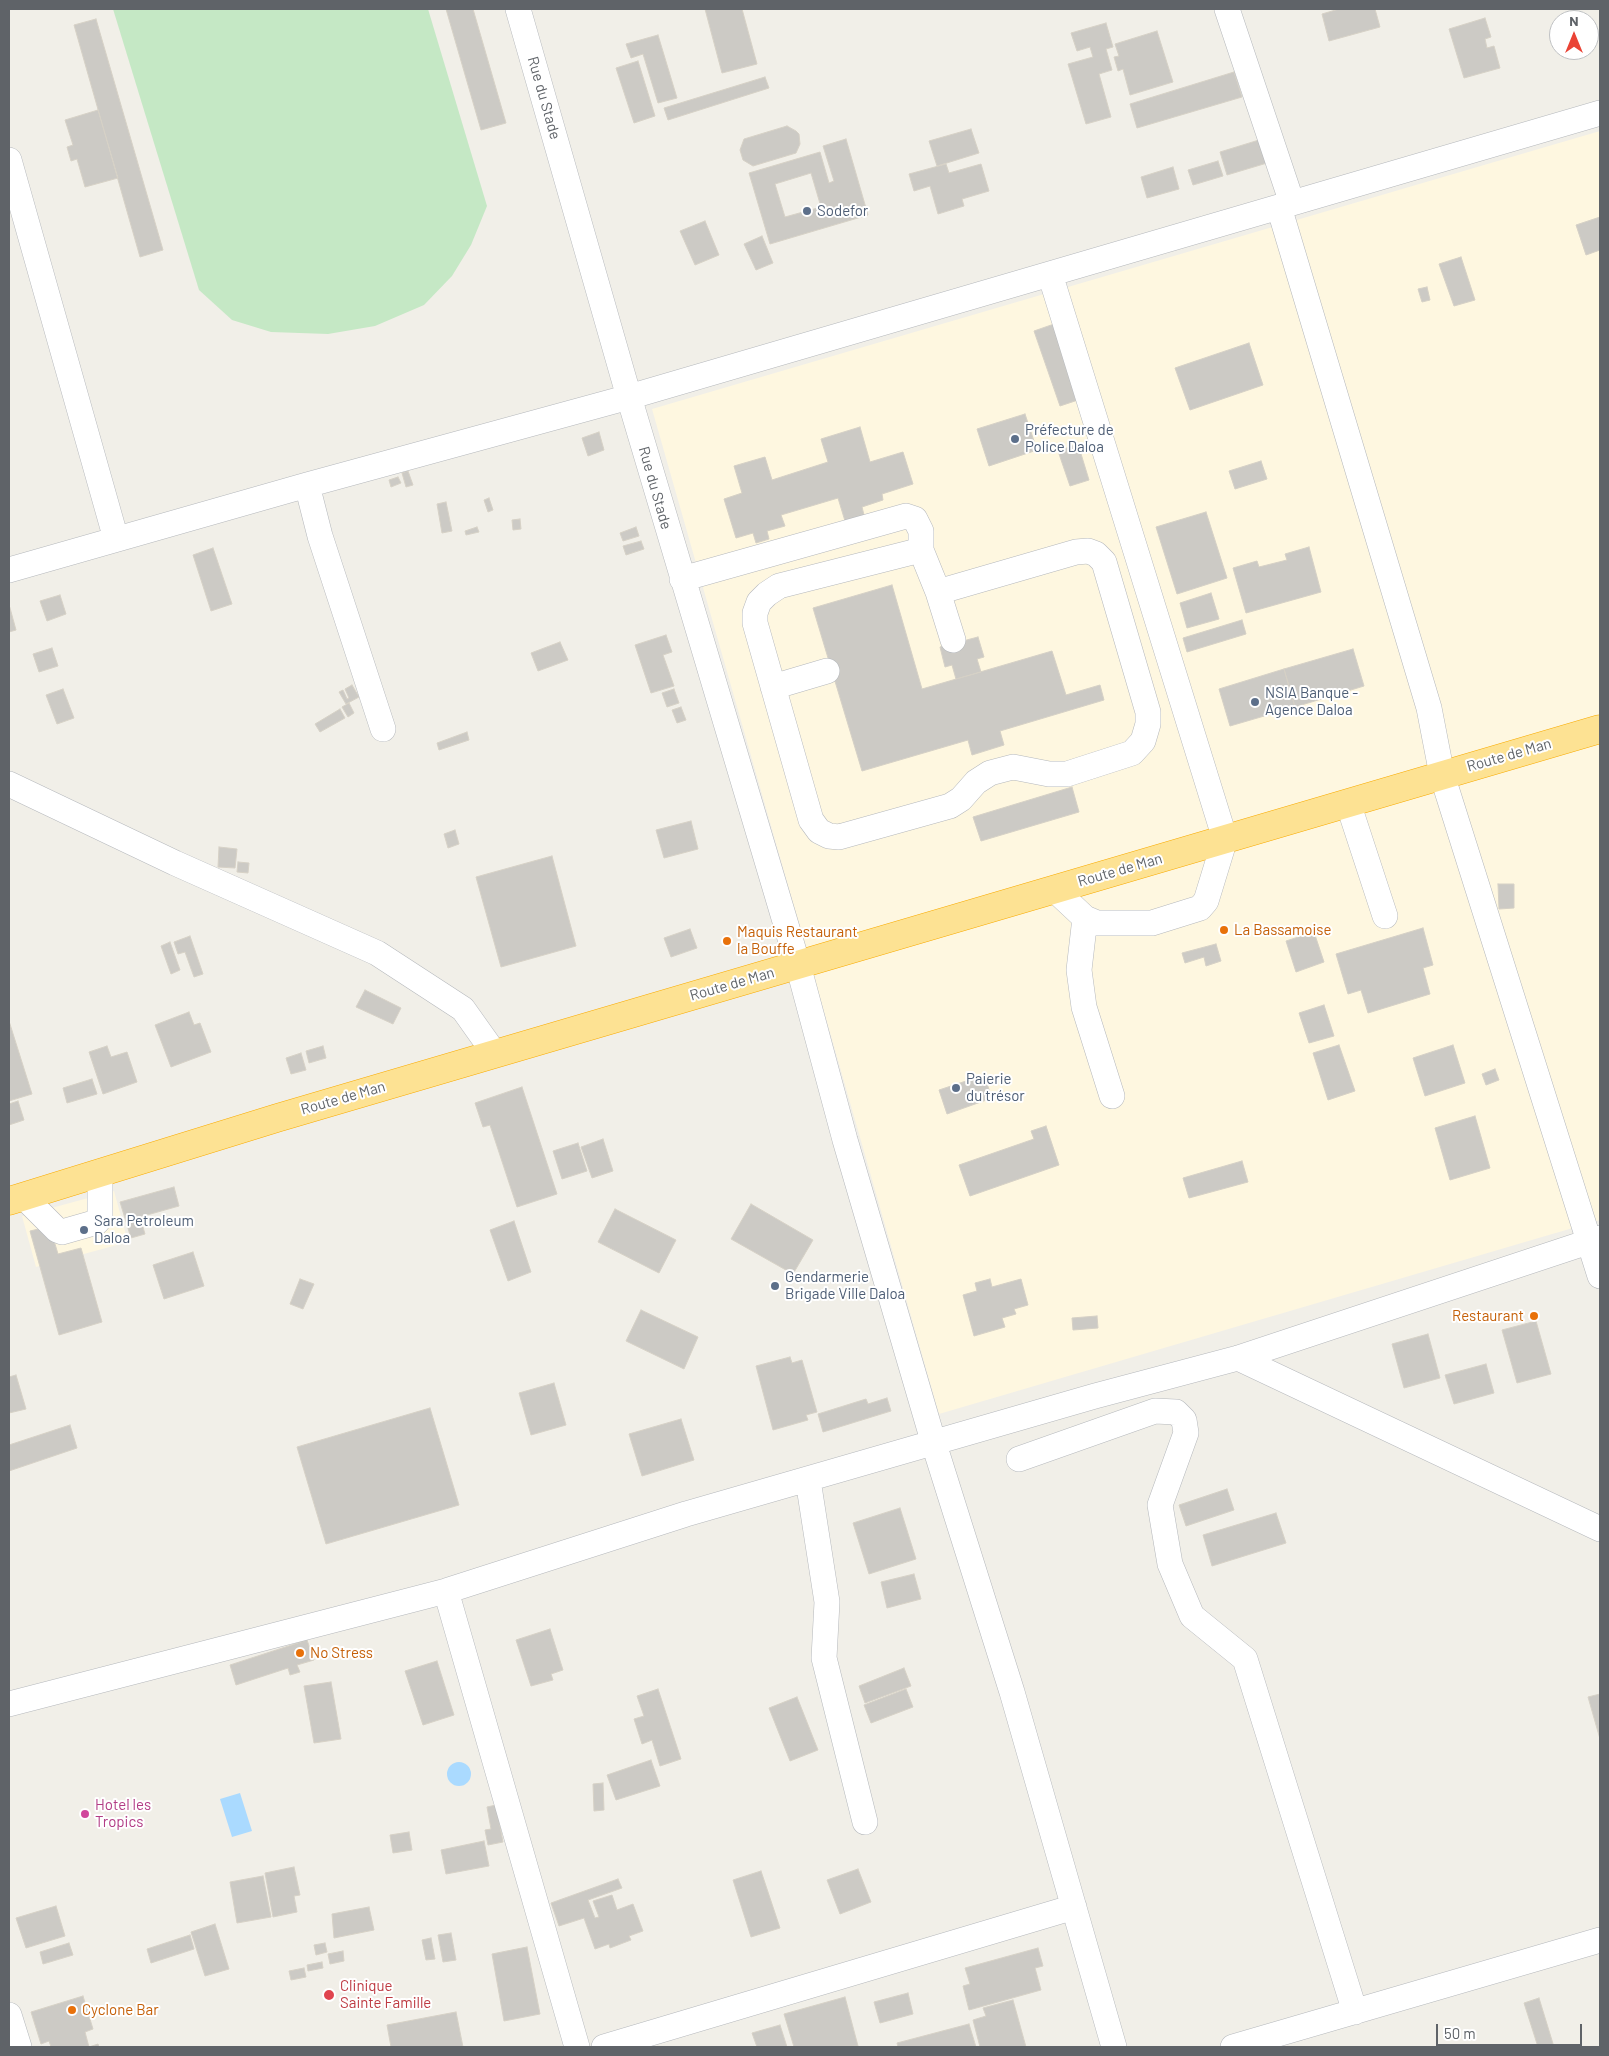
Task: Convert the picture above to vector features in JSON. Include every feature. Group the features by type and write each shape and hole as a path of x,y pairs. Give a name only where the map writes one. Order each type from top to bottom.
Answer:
{"highway":[{"name":"Route de Man","path":"16,1198 495,1054 1600,729"}],"street":[{"name":"Rue du Stade","path":"518,9 682,579 798,965 845,1140 934,1444 1012,1692 1114,2047"},
{"path":"1226,9 1285,205 1429,708 1442,775 1595,1239 1600,1276"},
{"path":"9,570 307,485 629,397 1600,113"},
{"path":"9,160 116,539"},
{"path":"1050,274 1226,838 1206,901 1200,908 1152,923 1097,923 1085,918 1054,889"},
{"path":"307,485 320,536 383,729"},
{"path":"682,579 906,516 916,519 921,531 921,550 938,592 953,640"},
{"path":"921,550 779,586 759,602 755,613 755,623 810,820 819,831 829,836 839,837 950,806 961,800 976,782 990,773 1013,767 1049,774 1067,774 1132,753 1143,741 1148,724 1148,712 1104,562 1096,554 1088,551 1076,552 938,592"},
{"path":"773,687 827,672"},
{"path":"9,784 184,867 377,953 463,1009 495,1054"},
{"path":"1348,803 1385,916"},
{"path":"1085,918 1079,970 1084,1007 1112,1096"},
{"path":"16,1198 57,1230 65,1232 99,1220 100,1172"},
{"path":"9,1704 446,1590 686,1514 1095,1396 1238,1358 1595,1239"},
{"path":"1238,1358 1600,1529"},
{"path":"1020,1459 1155,1411 1176,1412 1184,1420 1186,1433 1160,1504 1170,1564 1192,1616 1245,1659 1355,2012"},
{"path":"808,1480 827,1602 824,1658 865,1822"},
{"path":"446,1590 577,2047"},
{"path":"604,2047 1074,1907"},
{"path":"1233,2047 1600,1940"},
{"path":"9,2015 19,2047"}],"shaded area":[{"path":"1600,131 1600,1220 939,1414 652,409"},
{"path":"114,1191 128,1242 36,1267 22,1216"}],"green space":[{"path":"113,9 428,9 487,206 471,245 452,276 424,305 375,326 328,334 271,332 232,320 199,290"}],"water":[{"path":"459,1762 468,1765 471,1774 468,1783 459,1786 450,1783 447,1774 450,1765"},
{"path":"240,1793 252,1831 232,1837 220,1799"}],"building":[{"path":"446,9 473,9 506,123 481,130"},
{"path":"705,9 742,9 757,64 722,73"},
{"path":"1339,9 1375,9 1380,27 1329,41 1322,14"},
{"path":"1485,18 1491,37 1485,39 1487,48 1494,46 1500,68 1464,78 1449,29"},
{"path":"96,19 163,250 140,257 74,25"},
{"path":"1106,23 1113,47 1106,49 1112,70 1099,74 1111,117 1086,124 1068,64 1093,57 1090,47 1077,51 1071,33"},
{"path":"1157,31 1173,82 1130,95 1123,69 1118,71 1114,57 1119,56 1115,44"},
{"path":"658,35 677,98 658,103 643,54 631,58 626,44"},
{"path":"638,61 655,116 634,123 616,68"},
{"path":"1234,72 1242,97 1137,128 1130,104"},
{"path":"765,77 769,88 668,120 664,108"},
{"path":"98,110 118,178 85,187 77,159 71,161 67,147 73,145 65,120"},
{"path":"787,126 799,134 800,144 796,153 753,166 743,160 740,150 744,139"},
{"path":"971,129 979,153 937,166 929,141"},
{"path":"846,139 868,215 770,244 749,173 820,152 829,183 834,181 823,146","holes":["811,173 821,207 785,217 775,184"]},
{"path":"1259,140 1267,163 1227,175 1220,152"},
{"path":"1218,161 1223,176 1193,185 1188,170"},
{"path":"946,164 949,173 981,164 989,191 962,199 964,206 938,214 930,186 914,191 909,174"},
{"path":"1173,167 1179,189 1147,198 1141,177"},
{"path":"1600,217 1600,250 1586,255 1576,225"},
{"path":"705,221 719,255 695,265 680,231"},
{"path":"762,236 773,263 756,270 744,244"},
{"path":"1461,257 1475,300 1454,306 1439,264"},
{"path":"1427,287 1430,300 1422,302 1418,289"},
{"path":"1057,323 1078,400 1060,406 1034,331"},
{"path":"1249,343 1263,385 1190,410 1175,368"},
{"path":"1025,414 1037,450 989,466 977,429"},
{"path":"860,427 870,462 903,452 913,484 882,494 883,500 862,507 864,515 845,521 838,498 781,515 785,526 767,531 769,539 756,543 753,533 736,538 724,499 742,493 734,466 765,457 772,480 828,462 821,439"},
{"path":"599,432 604,450 588,456 582,438"},
{"path":"1078,444 1089,480 1070,486 1058,451"},
{"path":"1261,461 1267,479 1235,489 1229,471"},
{"path":"408,471 413,485 406,487 402,473"},
{"path":"398,477 401,483 391,487 389,480"},
{"path":"489,498 493,510 488,512 484,500"},
{"path":"446,502 452,531 442,533 437,504"},
{"path":"1206,512 1227,578 1177,594 1156,527"},
{"path":"520,519 521,529 513,530 512,520"},
{"path":"477,527 479,532 466,535 465,531"},
{"path":"636,527 639,536 623,541 620,533"},
{"path":"641,541 644,549 626,555 623,546"},
{"path":"1309,547 1321,592 1246,613 1233,568 1257,561 1259,567 1287,560 1285,554"},
{"path":"213,548 232,604 211,611 193,555"},
{"path":"892,585 922,689 1052,651 1066,695 1100,685 1104,700 1000,731 1004,745 972,755 968,740 862,771 813,608"},
{"path":"1211,593 1219,619 1187,628 1180,603"},
{"path":"60,595 66,614 47,621 40,601"},
{"path":"9,609 16,630 9,632"},
{"path":"1242,620 1246,634 1187,652 1183,638"},
{"path":"666,635 672,652 663,655 674,686 651,693 635,645"},
{"path":"978,637 984,657 977,659 981,672 956,679 952,665 945,667 940,647"},
{"path":"560,642 568,660 538,671 531,653"},
{"path":"52,648 58,666 39,672 33,654"},
{"path":"1353,649 1364,686 1295,707 1284,669"},
{"path":"1284,669 1295,707 1230,726 1219,689"},
{"path":"352,685 359,697 346,704 339,692 343,690 347,699 349,698 345,689"},
{"path":"63,689 74,718 57,724 46,695"},
{"path":"674,689 679,703 667,707 662,693"},
{"path":"349,703 354,713 348,717 342,707"},
{"path":"681,707 686,720 677,723 672,710"},
{"path":"340,709 345,718 320,732 315,724"},
{"path":"467,732 469,740 439,750 437,743"},
{"path":"1072,787 1079,812 981,841 973,817"},
{"path":"691,821 698,849 664,858 656,830"},
{"path":"455,830 459,844 448,848 444,834"},
{"path":"219,847 237,849 235,868 218,867"},
{"path":"552,856 576,946 501,967 476,877"},
{"path":"238,862 249,863 248,873 237,872"},
{"path":"1498,884 1514,884 1514,908 1499,909"},
{"path":"1423,928 1433,965 1423,968 1430,994 1368,1013 1361,990 1348,994 1336,954"},
{"path":"690,929 697,948 671,957 664,938"},
{"path":"1314,932 1324,962 1296,972 1286,941"},
{"path":"190,936 203,974 194,977 185,952 178,954 174,942"},
{"path":"170,942 180,970 171,974 161,946"},
{"path":"1216,944 1221,961 1206,966 1204,957 1185,963 1182,953"},
{"path":"365,990 401,1008 393,1024 356,1007"},
{"path":"1324,1005 1334,1036 1309,1043 1299,1013"},
{"path":"189,1012 194,1025 200,1023 211,1052 171,1067 155,1025"},
{"path":"9,1021 32,1094 9,1101"},
{"path":"1339,1045 1355,1091 1328,1100 1313,1053"},
{"path":"1453,1045 1465,1083 1425,1096 1413,1058"},
{"path":"107,1046 111,1057 127,1052 137,1082 103,1094 89,1052"},
{"path":"323,1046 326,1058 309,1063 306,1051"},
{"path":"301,1053 306,1070 291,1074 286,1058"},
{"path":"1495,1069 1499,1080 1486,1085 1482,1074"},
{"path":"984,1075 992,1098 947,1114 939,1090"},
{"path":"92,1079 97,1094 67,1103 63,1088"},
{"path":"522,1087 557,1194 517,1207 490,1125 483,1127 475,1103"},
{"path":"18,1101 24,1120 9,1125 9,1104"},
{"path":"1475,1116 1490,1168 1450,1180 1435,1128"},
{"path":"1046,1126 1059,1165 970,1196 959,1165 1034,1139 1031,1131"},
{"path":"603,1139 613,1171 592,1178 581,1147"},
{"path":"578,1143 587,1171 562,1179 553,1151"},
{"path":"1242,1161 1248,1182 1189,1198 1183,1178"},
{"path":"174,1187 179,1206 140,1217 145,1234 131,1238 120,1202"},
{"path":"751,1204 813,1240 793,1274 731,1239"},
{"path":"615,1209 676,1240 659,1273 598,1242"},
{"path":"514,1221 531,1272 508,1281 490,1230"},
{"path":"43,1228 52,1234 58,1254 81,1248 102,1322 59,1335 30,1231"},
{"path":"193,1252 204,1286 164,1299 153,1265"},
{"path":"300,1279 314,1284 303,1309 290,1304"},
{"path":"990,1279 992,1287 1021,1279 1028,1305 1014,1309 1016,1314 1002,1318 1005,1327 974,1336 963,1295 977,1291 975,1283"},
{"path":"641,1310 698,1337 684,1369 626,1341"},
{"path":"1097,1316 1098,1328 1073,1330 1072,1318"},
{"path":"1536,1321 1551,1374 1517,1383 1502,1330"},
{"path":"1428,1334 1440,1378 1404,1388 1392,1344"},
{"path":"790,1357 792,1363 802,1360 817,1412 806,1415 808,1420 773,1430 756,1366"},
{"path":"1486,1364 1494,1393 1454,1404 1445,1375"},
{"path":"16,1375 26,1409 9,1413 9,1377"},
{"path":"554,1383 566,1425 531,1435 519,1393"},
{"path":"887,1398 891,1411 823,1432 818,1414 866,1399 868,1404"},
{"path":"430,1408 459,1505 326,1544 297,1447"},
{"path":"681,1419 694,1460 642,1476 629,1434"},
{"path":"70,1425 77,1448 9,1471 9,1445"},
{"path":"1227,1489 1234,1510 1186,1526 1179,1505"},
{"path":"900,1508 916,1559 869,1574 853,1523"},
{"path":"1276,1513 1286,1543 1212,1566 1203,1535"},
{"path":"914,1574 921,1599 887,1608 881,1582"},
{"path":"550,1629 563,1670 551,1674 553,1680 531,1686 516,1640"},
{"path":"307,1640 314,1660 297,1665 300,1672 290,1675 288,1668 236,1685 230,1665"},
{"path":"437,1661 454,1715 423,1725 405,1671"},
{"path":"904,1668 911,1686 865,1703 859,1686"},
{"path":"331,1682 341,1739 314,1743 304,1686"},
{"path":"658,1689 681,1759 660,1766 652,1740 642,1744 634,1719 644,1716 637,1696"},
{"path":"906,1689 913,1707 871,1723 864,1705"},
{"path":"1600,1694 1600,1739 1588,1697"},
{"path":"797,1697 818,1750 790,1761 769,1708"},
{"path":"651,1760 660,1786 616,1800 607,1775"},
{"path":"603,1783 604,1810 594,1811 593,1784"},
{"path":"496,1805 503,1842 488,1845 485,1830 491,1829 487,1807"},
{"path":"409,1832 412,1850 393,1853 390,1835"},
{"path":"484,1841 489,1866 446,1874 441,1850"},
{"path":"294,1867 300,1895 294,1896 297,1912 273,1917 265,1873"},
{"path":"858,1869 871,1902 840,1914 827,1880"},
{"path":"761,1871 780,1928 751,1937 733,1880"},
{"path":"263,1876 271,1917 237,1923 230,1882"},
{"path":"618,1879 622,1888 588,1900 595,1918 599,1917 593,1901 612,1895 617,1910 633,1904 643,1931 629,1936 631,1940 610,1948 609,1944 595,1949 584,1918 559,1926 551,1903"},
{"path":"56,1906 65,1936 26,1948 16,1918"},
{"path":"369,1907 374,1930 334,1938 332,1914"},
{"path":"215,1924 229,1969 205,1976 191,1932"},
{"path":"451,1933 456,1960 443,1962 438,1935"},
{"path":"190,1935 194,1949 151,1963 147,1949"},
{"path":"431,1938 435,1959 426,1960 422,1940"},
{"path":"69,1943 73,1955 43,1964 40,1952"},
{"path":"325,1943 327,1952 316,1955 314,1945"},
{"path":"527,1947 540,2014 504,2021 492,1954"},
{"path":"1038,1948 1043,1966 1035,1968 1041,1990 969,2010 963,1986 970,1984 965,1968"},
{"path":"343,1951 344,1961 330,1964 328,1954"},
{"path":"322,1962 323,1968 308,1971 307,1965"},
{"path":"304,1968 306,1977 291,1980 289,1971"},
{"path":"908,1993 913,2014 880,2023 874,2002"},
{"path":"83,1996 93,2029 85,2032 89,2047 51,2047 49,2041 41,2044 31,2012"},
{"path":"845,1997 858,2046 794,2047 784,2014"},
{"path":"1539,1998 1554,2047 1538,2047 1524,2003"},
{"path":"1013,2000 1026,2047 980,2047 973,2020 986,2016 983,2008"},
{"path":"456,2012 463,2047 391,2047 387,2025"},
{"path":"969,2024 976,2047 898,2047 897,2043"},
{"path":"780,2025 787,2047 757,2047 752,2033"}],"place":[{"name":"Sodefor","path":"807,211"},
{"name":"Préfecture de Police Daloa","path":"1015,439"},
{"name":"NSIA Banque - Agence Daloa","path":"1255,702"},
{"name":"La Bassamoise","path":"1224,930"},
{"name":"Maquis Restaurant la Bouffe","path":"727,941"},
{"name":"Paierie du trésor","path":"956,1088"},
{"name":"Sara Petroleum Daloa","path":"84,1230"},
{"name":"Gendarmerie Brigade Ville Daloa","path":"775,1286"},
{"name":"Restaurant","path":"1534,1316"},
{"name":"No Stress","path":"300,1653"},
{"name":"Hotel les Tropics","path":"85,1814"},
{"name":"Clinique Sainte Famille","path":"329,1995"},
{"name":"Cyclone Bar","path":"72,2010"}]}
